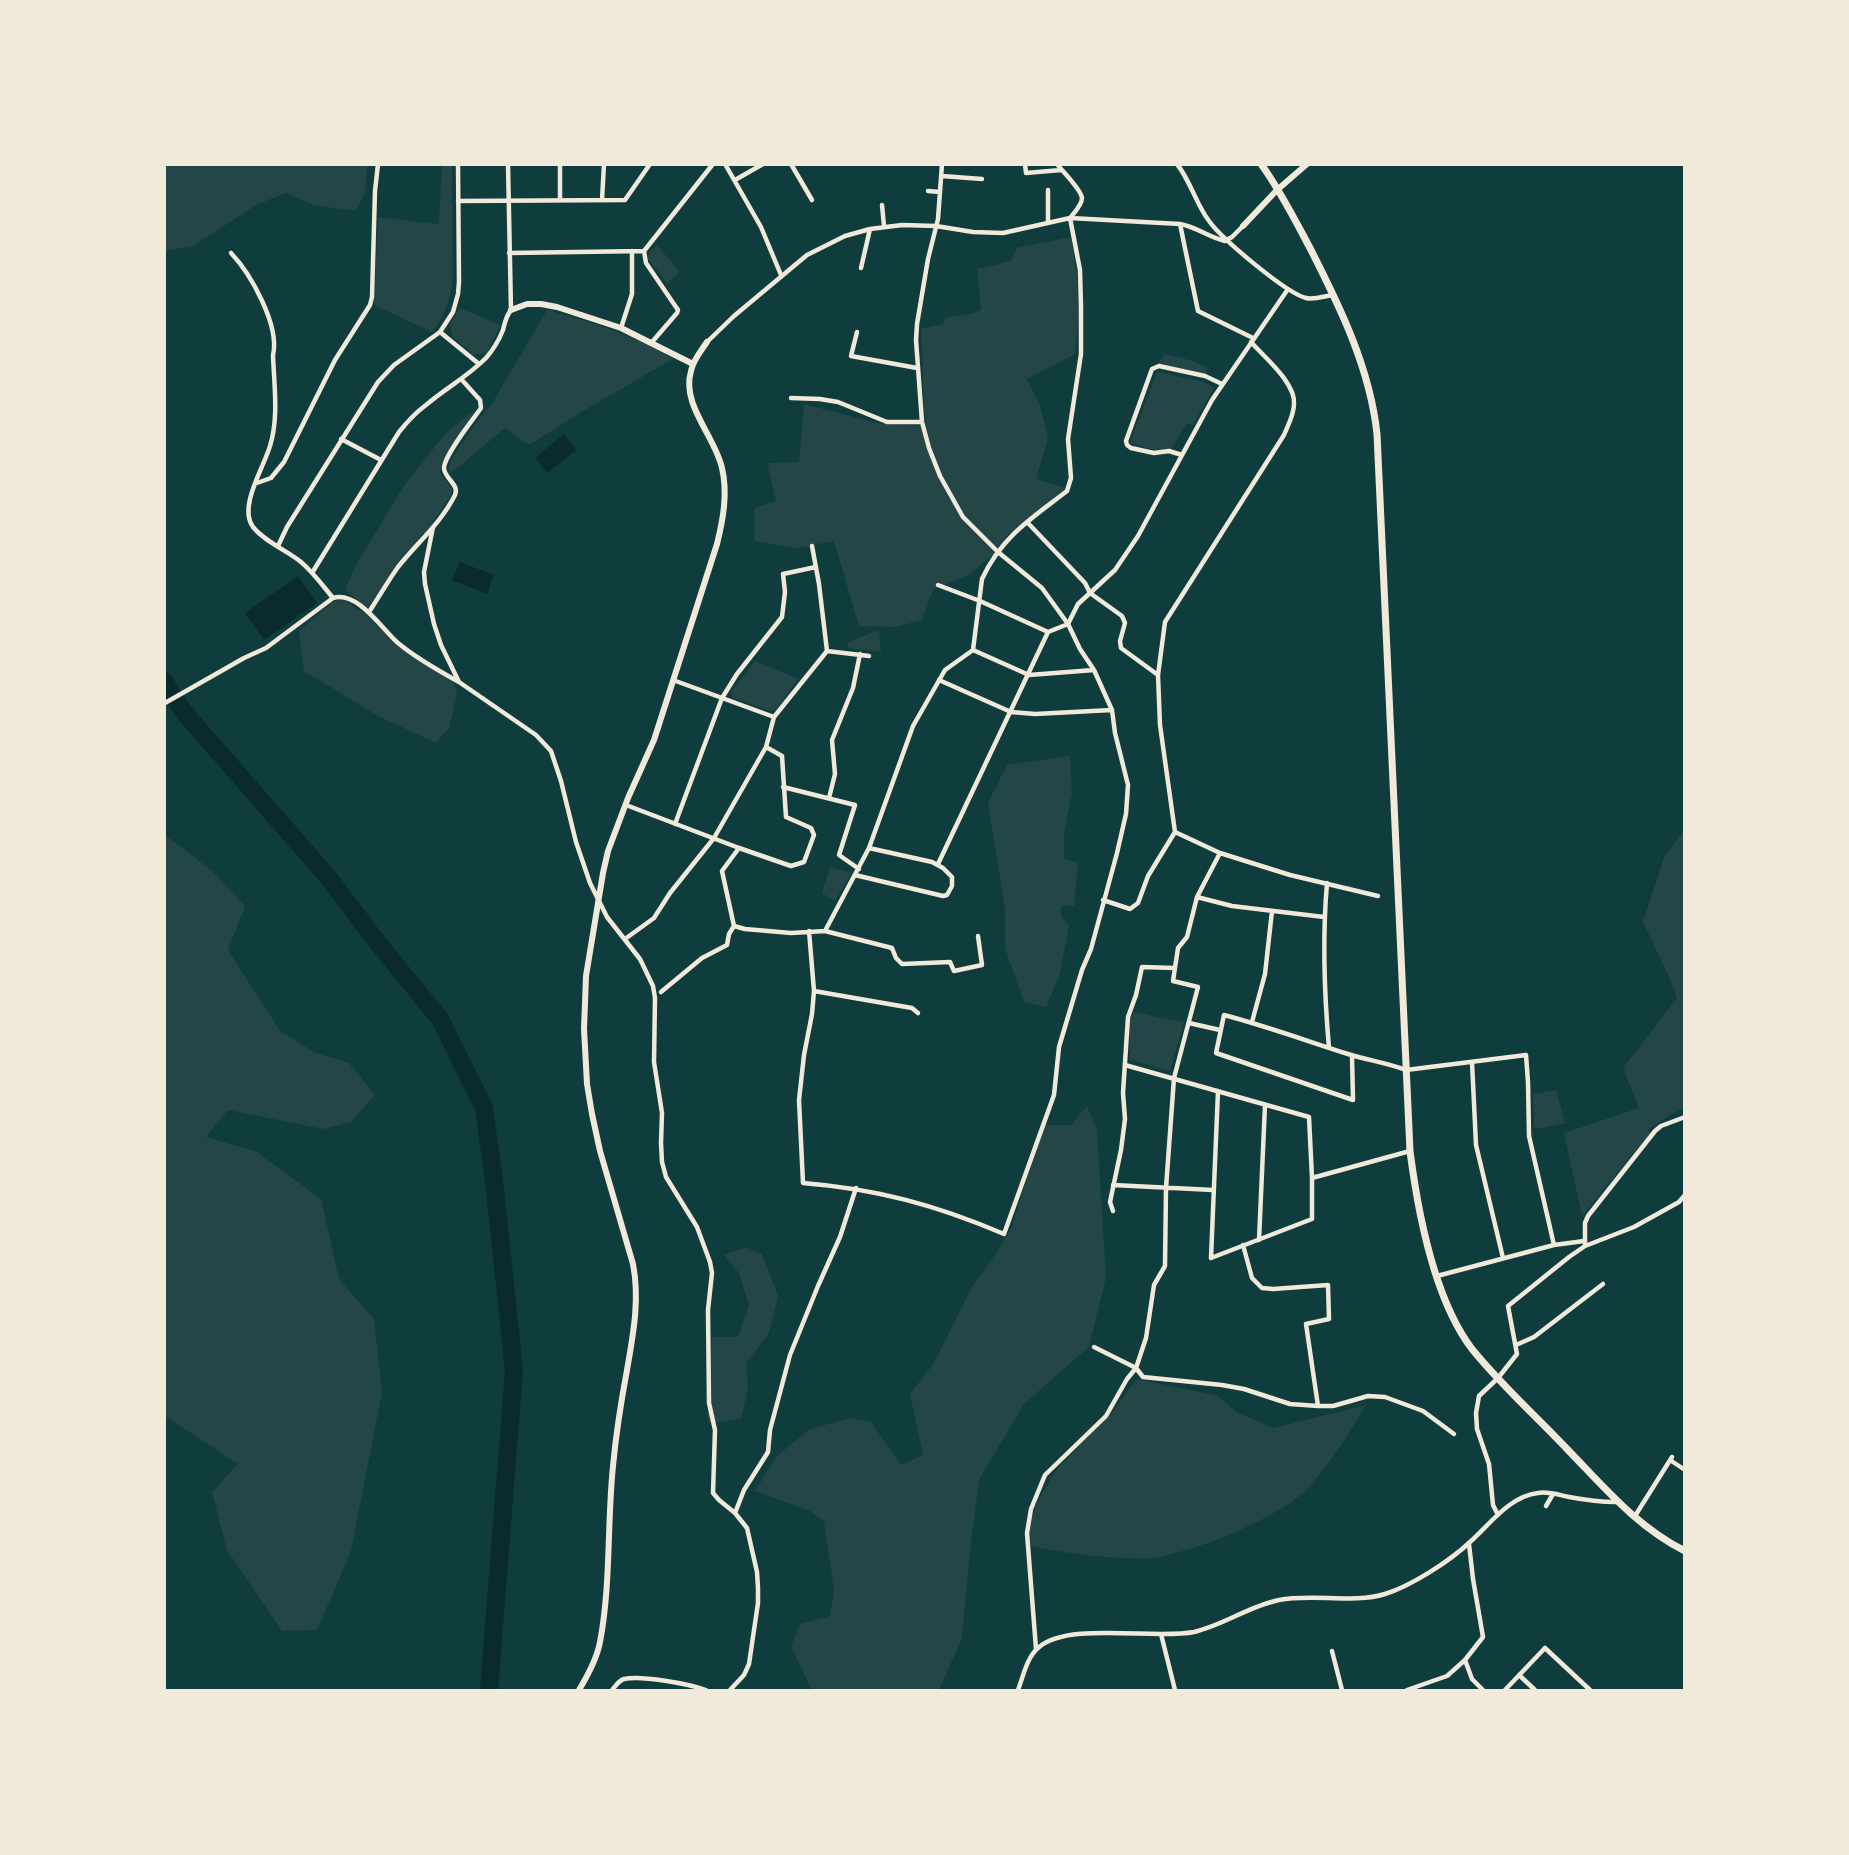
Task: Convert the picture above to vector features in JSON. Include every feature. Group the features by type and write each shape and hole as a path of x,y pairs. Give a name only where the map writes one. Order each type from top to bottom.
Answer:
{"main road":[{"path":"1261,164 1297,225 1333,295 1370,388 1374,406 1410,1152 1416,1192 1437,1276 1444,1298 1463,1335 1498,1378 1617,1502 1660,1537 1685,1550"}],"street":[{"path":"257,483 271,478 284,462 335,359 370,305 378,164"},
{"path":"278,546 287,527 378,382 394,365 440,332 453,312 458,294 458,164"},
{"path":"508,164 511,310"},
{"path":"560,164 560,200"},
{"path":"602,200 604,164"},
{"path":"458,201 625,200 650,164"},
{"path":"652,342 678,310 646,263 644,251 713,164"},
{"path":"725,164 761,227 781,275"},
{"path":"735,180 763,164"},
{"path":"791,164 812,200"},
{"path":"808,931 814,991 799,1100 803,1182 856,1188 896,1197 950,1212 1004,1234 1054,1095 1059,1047 1104,900 1126,814 1128,785 1112,710 1094,670 1068,624 1042,588 998,552 963,517 929,448 922,422 916,340 936,226 942,164"},
{"path":"1025,164 1026,173 1062,170"},
{"path":"825,931 869,848 913,726 945,670 973,650 982,579 1012,534 1068,491 1071,484 1068,439 1081,354 1082,307 1080,270 1070,218 1082,197 1057,164"},
{"path":"1177,164 1209,222 1225,240 1288,289 1307,299 1333,295"},
{"path":"579,1690 596,1658 603,1629 612,1468 636,1297 633,1264 600,1151 587,1084 584,1003 586,976 608,851 654,740 722,526 725,498 723,468 692,398 689,382 693,364 707,342 781,275 807,255 845,236 884,226 936,226 990,234 1015,232 1070,218 1180,224 1225,240 1232,237 1277,190 1307,164"},
{"path":"942,176 982,179"},
{"path":"1048,190 1048,223"},
{"path":"928,191 940,192"},
{"path":"882,205 884,226"},
{"path":"1104,900 1130,909 1138,903 1149,876 1175,832 1160,725 1158,675 1165,622 1284,435 1295,401 1291,386 1252,340 1198,311 1180,224"},
{"path":"861,268 870,229"},
{"path":"621,328 632,294 632,251"},
{"path":"509,253 644,251"},
{"path":"231,253 239,261 267,312 275,347 275,430 248,505 249,516 252,525 263,537 302,563 333,598"},
{"path":"938,864 1048,632 1068,624 1078,604 1115,570 1138,536 1222,384 1288,289"},
{"path":"312,573 381,460 412,417 426,404 463,380 493,349 511,310 527,304 557,307 621,328 693,364"},
{"path":"440,332 479,364"},
{"path":"857,332 851,356 917,368"},
{"path":"1182,454 1169,451 1154,453 1127,445 1126,441 1153,369 1159,366 1205,376 1222,384"},
{"path":"369,612 399,567 433,527 456,491 445,474 444,467 481,408 480,400 463,380"},
{"path":"791,398 838,402 887,422 922,422"},
{"path":"341,439 381,460"},
{"path":"1027,522 1085,583 1090,593 1122,616 1125,622 1121,648 1158,675"},
{"path":"433,527 424,572 425,584 438,634 459,682"},
{"path":"625,939 654,918 670,893 714,838 766,747 774,718 827,651 812,545"},
{"path":"676,824 722,698 737,674 782,617 785,592 783,573 816,567"},
{"path":"938,585 1048,632"},
{"path":"165,704 266,648 333,598 345,596 369,612 398,643 536,735 551,751 590,883 607,917 640,959 653,986 654,1062 662,1113 662,1163 666,1177 697,1227 710,1262 709,1403 715,1430 713,1493 747,1528 758,1588 749,1664 744,1675 730,1690"},
{"path":"973,650 1029,675 1094,670"},
{"path":"827,651 869,656"},
{"path":"829,798 835,774 832,740 853,688 860,654"},
{"path":"673,680 774,718"},
{"path":"939,680 1012,712 1035,714 1112,710"},
{"path":"626,805 791,866 804,862 814,835 811,828 786,817 782,756 766,747"},
{"path":"783,787 855,805 839,855 859,869"},
{"path":"1175,832 1220,853 1290,875 1378,896"},
{"path":"661,992 702,958 727,945 734,926 723,871 739,848"},
{"path":"855,876 943,896 947,895 952,886 952,877 938,864 869,848"},
{"path":"1036,1649 1027,1533 1031,1509 1045,1475 1106,1416 1136,1368 1146,1338 1154,1285 1165,1266 1166,1188 1174,1078 1198,987 1173,981 1178,948 1187,937 1197,897 1220,853"},
{"path":"1327,883 1324,986 1329,1048"},
{"path":"1197,897 1233,905 1324,917"},
{"path":"1252,1022 1265,974 1272,911"},
{"path":"734,926 791,933 825,931 892,948 902,964 950,962 954,971 982,965 978,936"},
{"path":"1113,1211 1110,1202 1125,1119 1123,1093 1128,1017 1142,967 1175,968"},
{"path":"814,991 912,1008 918,1013"},
{"path":"1352,1055 1353,1100 1216,1053 1224,1014 1406,1070 1525,1055 1529,1136 1554,1245"},
{"path":"1189,1023 1220,1030"},
{"path":"1472,1062 1476,1145 1503,1258"},
{"path":"1125,1065 1174,1078 1309,1117 1312,1219 1211,1258 1218,1091"},
{"path":"1259,1240 1265,1105"},
{"path":"1498,1515 1493,1505 1489,1464 1476,1413 1479,1396 1517,1354 1508,1306 1584,1243 1588,1216 1655,1131 1685,1117"},
{"path":"1312,1178 1410,1152"},
{"path":"1113,1185 1213,1190"},
{"path":"735,1513 744,1490 768,1452 770,1430 790,1355 840,1237 856,1188"},
{"path":"1437,1276 1554,1245 1584,1243 1634,1227 1679,1202 1685,1195"},
{"path":"1243,1245 1252,1278 1262,1288 1328,1285 1329,1318 1306,1324 1318,1406"},
{"path":"1516,1345 1534,1337 1603,1284"},
{"path":"1094,1347 1136,1368 1143,1377 1244,1389 1290,1404 1333,1406 1368,1396 1385,1396 1423,1411 1454,1434"},
{"path":"1634,1516 1671,1459 1685,1470"},
{"path":"1018,1690 1036,1649 1060,1637 1079,1634 1161,1634 1196,1631 1278,1600 1367,1598 1383,1595 1406,1585 1469,1544 1498,1515 1522,1497 1542,1492 1600,1502 1617,1502"},
{"path":"1546,1506 1553,1494"},
{"path":"1407,1690 1447,1676 1465,1660 1483,1637 1472,1579 1469,1544"},
{"path":"1161,1634 1175,1690"},
{"path":"1504,1690 1545,1648 1590,1690"},
{"path":"1332,1651 1342,1690"},
{"path":"1465,1660 1472,1679 1483,1690"},
{"path":"1519,1675 1535,1690"},
{"path":"612,1690 619,1681 630,1679 666,1681 706,1690"}],"shaded area":[{"path":"165,164 367,165 364,195 354,211 314,205 286,193 258,204 193,246 165,251"},
{"path":"442,165 452,165 453,275 447,305 432,332 374,305 378,217 439,224"},
{"path":"1071,237 1079,308 1075,354 1027,379 1040,405 1048,438 1036,479 1066,488 1007,535 993,555 971,574 933,590 922,620 896,627 859,626 834,541 796,548 754,541 755,508 776,501 767,463 799,462 804,404 881,424 925,426 921,329 943,324 945,318 981,310 977,269 1011,261 1017,248"},
{"path":"657,245 680,272 667,283 648,259 649,253"},
{"path":"460,308 500,325 486,353 474,355 452,336 450,324"},
{"path":"547,310 628,336 673,359 529,445 505,428 451,473 450,462 493,402"},
{"path":"1164,354 1190,360 1207,368 1206,374 1158,364"},
{"path":"1158,372 1202,381 1214,388 1193,425 1187,423 1171,449 1155,450 1130,443"},
{"path":"476,409 442,463 440,472 452,489 452,494 431,525 400,559 368,608 345,590 356,565 403,487 446,433"},
{"path":"564,434 576,450 547,473 535,458"},
{"path":"460,562 494,575 487,594 452,580"},
{"path":"298,576 317,603 264,640 245,613"},
{"path":"344,600 368,616 395,645 453,682 457,693 449,728 436,743 378,716 304,671 299,631 334,601"},
{"path":"879,630 881,652 848,648 848,642"},
{"path":"755,661 798,679 776,710 770,711 733,698 731,692"},
{"path":"1070,756 1072,794 1064,832 1064,859 1078,863 1074,906 1061,905 1061,917 1069,925 1060,974 1046,1007 1024,1002 1005,948 1005,909 988,803 1007,765"},
{"path":"1684,830 1684,1108 1648,1130 1650,1133 1582,1216 1564,1133 1639,1108 1623,1068 1677,998 1643,922 1664,857"},
{"path":"165,835 211,870 245,906 228,950 280,1031 316,1053 349,1063 375,1095 351,1122 323,1129 228,1110 206,1137 257,1152 321,1199 339,1279 374,1319 382,1392 351,1551 317,1630 282,1631 227,1550 212,1492 238,1464 165,1416"},
{"path":"830,867 852,873 835,901 822,893"},
{"path":"1133,1012 1184,1022 1170,1071 1130,1060 1130,1020"},
{"path":"1556,1090 1565,1123 1537,1129 1534,1127 1533,1094"},
{"path":"1087,1106 1097,1130 1106,1278 1089,1347 1024,1404 979,1480 962,1638 939,1690 811,1689 791,1646 800,1624 830,1616 834,1590 824,1522 810,1511 755,1491 776,1457 808,1430 849,1418 871,1422 901,1465 923,1455 910,1394 934,1363 972,1287 1011,1229 1044,1125 1071,1125"},
{"path":"746,1247 762,1254 778,1296 769,1333 746,1363 748,1388 741,1419 708,1423 712,1337 738,1337 749,1305 739,1273 724,1255"},
{"path":"1137,1379 1216,1395 1238,1413 1273,1428 1366,1405 1339,1448 1308,1488 1277,1511 1236,1532 1192,1548 1147,1559 1091,1556 1031,1546 1028,1527 1040,1497 1057,1469 1111,1414"}],"waterway":[{"path":"164,681 183,711 328,877 440,1019 484,1108 514,1370 489,1690"}]}
